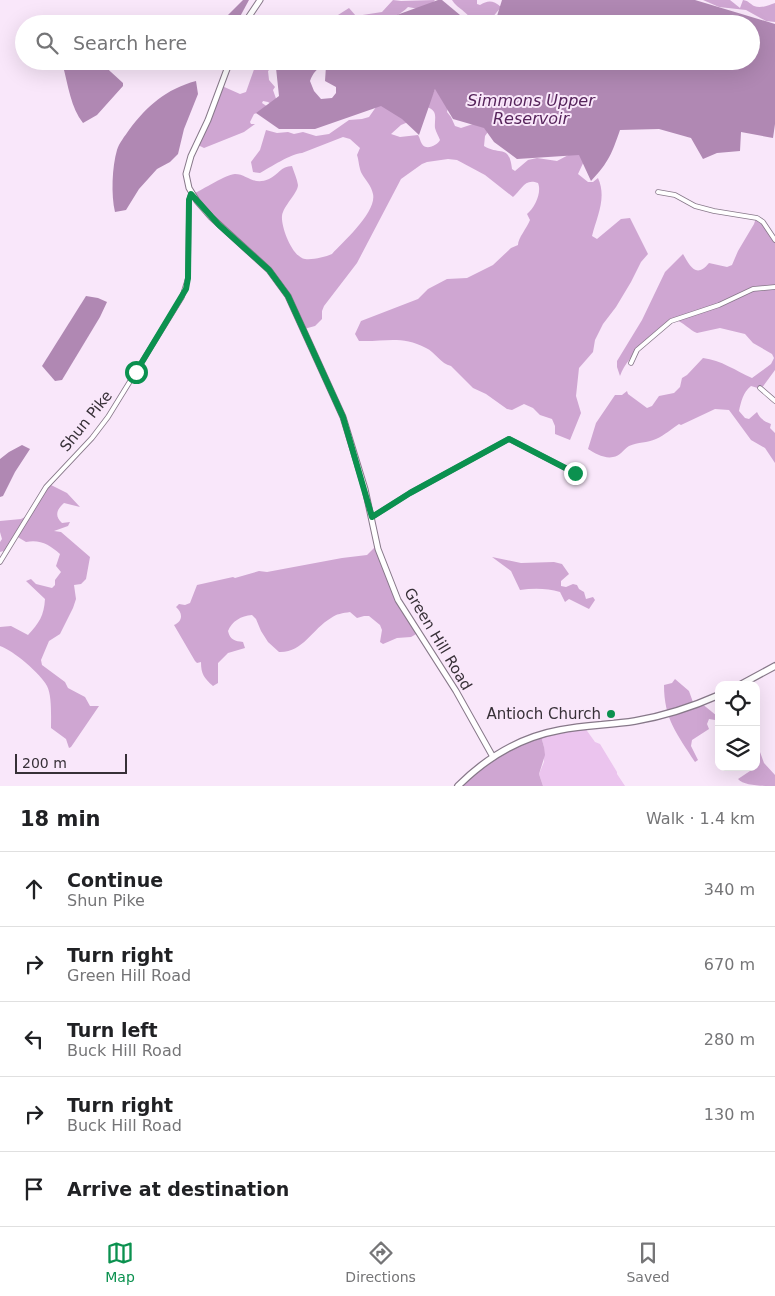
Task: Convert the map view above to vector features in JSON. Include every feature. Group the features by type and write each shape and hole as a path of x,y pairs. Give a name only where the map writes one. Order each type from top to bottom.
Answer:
{"main road":[{"path":"250,15 260,0"},
{"name":"Shun Pike","path":"191,194 187,182 187,167 208,120 227,70"},
{"name":"Green Hill Road","path":"191,194 215,221 269,270 288,296 343,417 372,517 378,549 398,600 456,691 493,757"},
{"path":"747,681 775,666"},
{"path":"458,786 493,757 521,742 550,732 656,717 691,707 715,697"}],"street":[{"path":"658,192 675,195 690,204 705,209 756,218 763,222 775,240"},
{"name":"Shun Pike","path":"0,562 46,487 92,438 113,410 182,297 188,278 189,200 191,194"},
{"path":"631,363 637,350 672,321 719,305 753,289 775,287"},
{"path":"760,388 775,401"},
{"path":"372,517 410,493 509,439 575,473"}],"shaded area":[{"path":"393,0 435,0 424,10 408,7 397,15 362,15 382,12"},
{"path":"452,0 477,0 477,4 480,5 490,2 501,7 494,15 468,15"},
{"path":"703,0 730,0 740,8 743,0 759,7 775,3 775,22 766,21 760,18 760,15 755,15 746,10 719,7"},
{"path":"349,8 355,15 338,15"},
{"path":"254,70 269,70 269,80 275,87 273,90 280,110 263,101 262,103 268,107 254,114 250,122 255,124 244,132 204,148 196,144 222,86 240,94 246,92"},
{"path":"440,86 449,104 447,112 455,126 461,128 473,124 490,129 485,136 484,146 506,153 511,161 512,169 515,171 528,160 537,158 557,161 576,151 585,159 578,174 588,182 593,182 598,178 601,185 600,207 592,236 597,239 621,219 630,218 648,254 641,262 616,307 603,324 595,340 593,352 579,368 576,396 581,413 570,440 555,434 555,426 552,419 540,415 533,408 524,404 512,410 507,409 486,394 473,388 451,366 444,363 426,348 401,340 359,341 355,334 361,321 418,299 428,289 447,279 467,278 493,265 511,248 518,245 519,239 530,220 527,214 537,200 538,183 526,183 513,197 485,175 457,160 448,159 422,164 401,179 357,263 324,306 322,319 315,326 304,329 275,276 213,219 193,194 231,175 235,174 263,181 269,179 285,167 292,166 298,185 282,216 283,227 288,241 296,253 305,259 319,258 332,254 365,218 373,201 372,191 362,174 357,155 360,148 350,139 343,137 292,155 260,173 253,172 251,162 260,150 266,130 294,134 303,132 316,136 329,134 349,120 369,117 376,107 382,104 413,120 401,125 391,134 400,137 418,135 424,146 432,146 440,140 435,128 435,113 427,107 435,89"},
{"path":"756,218 760,220 775,240 775,370 761,389 751,386 748,388 739,411 745,418 749,419 757,412 762,419 771,424 770,428 775,433 775,463 765,448 751,440 729,410 715,409 681,425 679,424 656,439 629,446 615,456 603,456 588,449 596,423 615,395 622,395 627,391 628,394 647,408 652,406 659,396 674,393 680,387 682,378 703,358 722,363 752,378 771,364 774,358 772,354 753,343 745,334 720,328 697,333 675,320 636,352 624,367 620,376 617,367 617,361 642,320 665,272 683,254 691,266 697,270 704,268 709,263 727,267 732,265"},
{"path":"49,484 67,493 80,507 64,503 58,510 57,515 62,523 70,522 68,526 54,531 61,532 90,557 86,579 81,584 74,585 76,599 73,608 60,634 49,641 41,660 42,665 65,682 68,688 85,697 90,706 99,706 69,748 66,739 51,728 50,695 44,681 19,657 0,646 0,627 11,626 28,635 42,615 45,599 26,581 31,579 36,584 52,588 61,572 56,566 60,554 49,545 40,542 26,542 16,536 7,550 0,552 0,542 2,539 0,521 21,519 29,515"},
{"path":"377,545 394,592 418,633 411,637 397,638 383,644 380,642 382,630 380,625 369,616 357,618 350,612 340,614 324,623 295,649 279,652 268,642 252,615 241,618 230,627 228,631 230,636 233,640 243,642 245,648 228,653 218,663 218,683 213,686 204,676 201,662 197,663 195,661 174,625 181,617 176,607 179,604 185,605 190,603 197,585 235,578 259,571 267,572 367,555"},
{"path":"492,557 521,563 554,562 562,564 569,574 561,581 561,586 577,585 584,592 586,599 593,597 595,600 589,609 569,599 565,602 560,592 540,589 520,590 511,571"},
{"path":"675,679 689,691 694,705 701,703 715,714 715,720 709,719 707,724 709,729 692,740 691,746 698,760 695,762 673,726 666,707 664,685 672,683"},
{"path":"585,728 595,742 600,744 625,786 543,786 539,774 544,762 544,747 541,736"},
{"path":"541,736 545,755 539,774 543,786 459,786 491,759"},
{"path":"760,752 764,763 775,775 775,786 749,784 738,779 750,771 760,771"}],"water":[{"path":"243,0 249,0 241,15 228,15"},
{"path":"442,0 460,15 397,15"},
{"name":"Simmons Upper Reservoir","path":"502,0 695,0 745,15 497,15"},
{"name":"Simmons Upper Reservoir","path":"760,20 775,24 775,124 773,138 741,132 740,151 717,153 703,159 691,138 659,129 620,130 609,157 591,181 579,155 517,159 494,142 484,128 453,119 435,89 419,135 402,119 381,106 315,129 279,129 256,113 279,96 276,70 317,70 312,75 310,81 314,91 321,99 332,98 336,93 336,87 325,81 326,70 760,70"},
{"path":"64,70 109,70 123,83 123,86 97,115 83,123 70,96"},
{"path":"196,81 198,94 184,129 178,154 170,162 157,169 139,189 126,210 115,212 113,173 115,157 121,142 150,106 175,89"},
{"path":"86,296 107,302 62,380 55,381 42,366"},
{"path":"22,445 30,449 15,472 3,496 0,497 0,459"}],"place":[{"name":"Antioch Church","path":"611,714"}],"route":[{"path":"136,372 186,289 189,263 189,200 191,194 219,225 275,276 288,296 343,417 372,517 410,493 509,439 575,473"}]}
